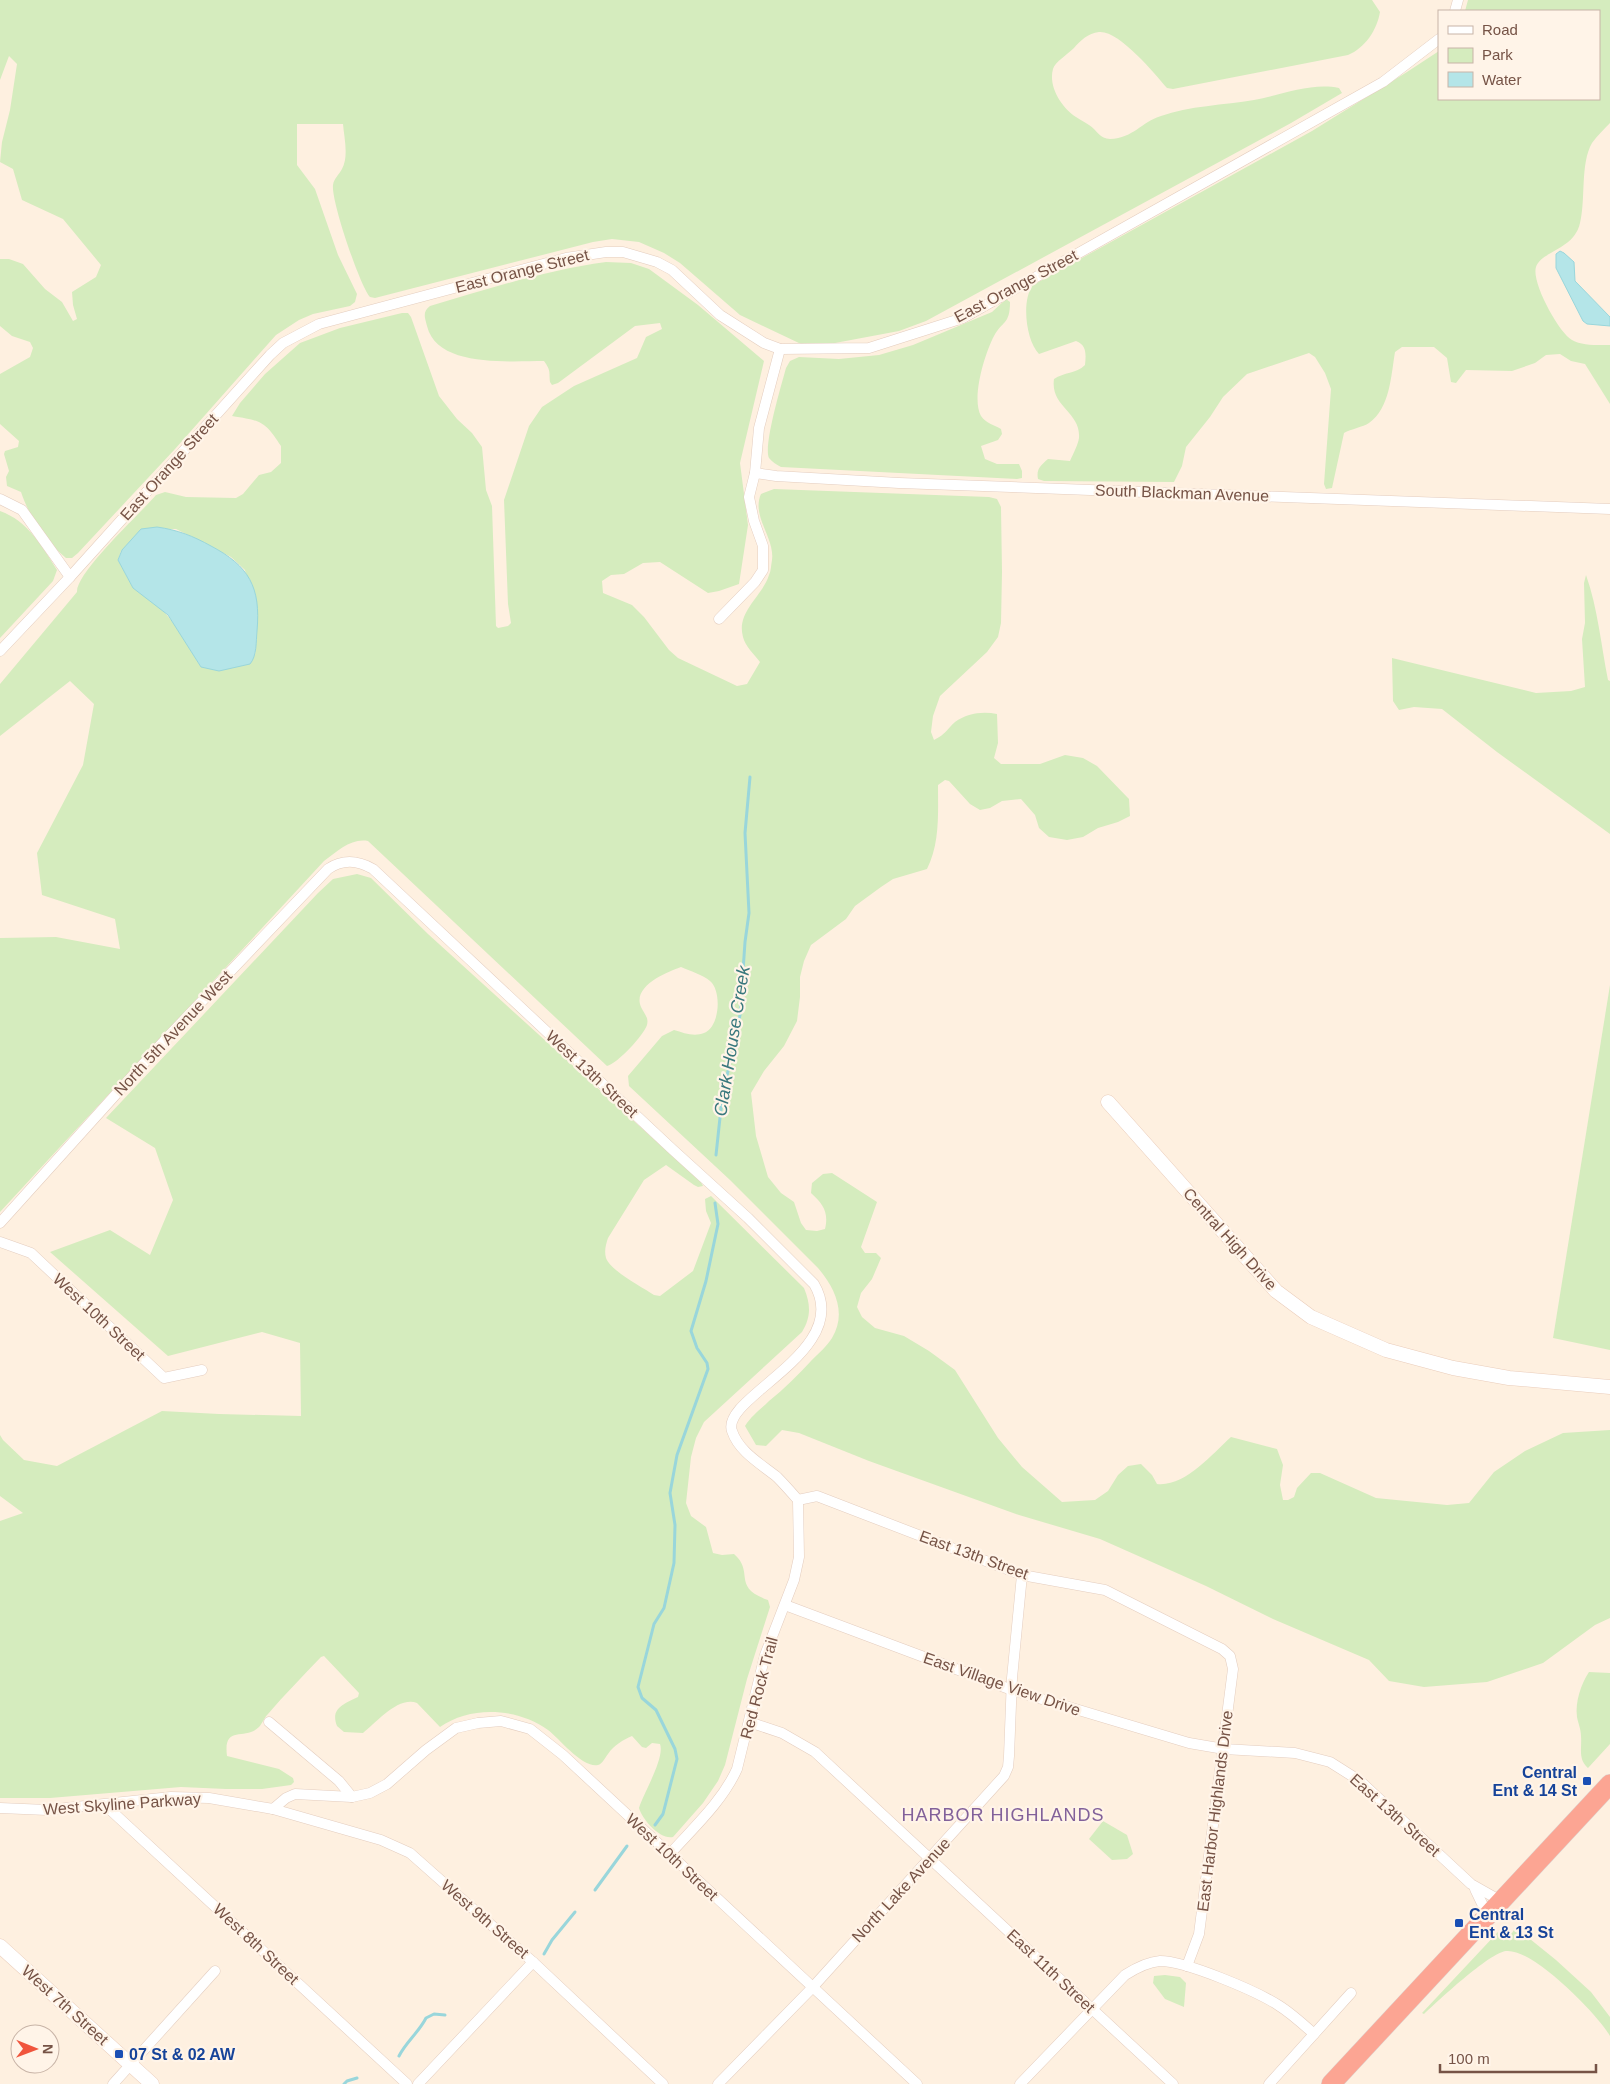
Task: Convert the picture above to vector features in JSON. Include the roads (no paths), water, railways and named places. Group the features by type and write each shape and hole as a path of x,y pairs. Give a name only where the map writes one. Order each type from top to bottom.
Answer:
{"highway":[{"path":"1331,2084 1610,1784"}],"street":[{"name":"East Orange Street","path":"0,652 270,355 283,342 319,324 566,258 606,252 623,252 657,262 672,270 720,315 764,343 780,349 868,348 963,318 1383,82 1438,40"},
{"path":"719,619 755,582 762,570 763,546 754,522 749,497 754,473 759,428 780,349"},
{"name":"South Blackman Avenue","path":"754,473 899,483 1610,509"},
{"path":"0,499 22,510 70,577"},
{"name":"North 5th Avenue West","path":"0,1223 164,1041 328,869 342,862 356,862"},
{"name":"West 13th Street","path":"356,862 373,869 748,1218 806,1274 821,1295 822,1313 814,1337 743,1406 732,1421 731,1429 739,1446 779,1479 798,1500"},
{"name":"Central High Drive","path":"1108,1102 1276,1291 1311,1317 1386,1350 1453,1368 1509,1378 1610,1387"},
{"name":"West 10th Street","path":"0,1242 31,1253 164,1378 202,1370"},
{"name":"East 13th Street","path":"798,1500 817,1496 1022,1575 1105,1590 1222,1649 1230,1656"},
{"name":"Red Rock Trail","path":"669,1855 730,1785 737,1769 765,1655 794,1580 799,1557 798,1500"},
{"name":"North Lake Avenue","path":"718,2084 812,1988 1004,1776 1008,1767 1012,1690 1022,1575"},
{"name":"East Village View Drive","path":"785,1605 1012,1690 1189,1743 1224,1749"},
{"name":"East Harbor Highlands Drive","path":"1188,1966 1199,1934 1234,1669 1230,1656"},
{"name":"West 10th Street","path":"352,1796 370,1793 387,1784 426,1750 456,1728 500,1721 530,1729 563,1755 917,2084"},
{"path":"269,1722 339,1781 352,1796"},
{"name":"East 11th Street","path":"749,1722 782,1733 815,1752 1173,2084"},
{"name":"East 13th Street","path":"1224,1749 1304,1754 1330,1762 1341,1768 1360,1781 1471,1884 1480,1896 1488,1916"},
{"path":"273,1809 286,1798 295,1794 352,1796"},
{"name":"West Skyline Parkway","path":"0,1808 47,1810 180,1797 233,1801 273,1809"},
{"name":"West 8th Street","path":"105,1805 407,2084"},
{"name":"West 9th Street","path":"273,1809 381,1840 410,1853 533,1962 663,2084"},
{"name":"East 13th Street","path":"1471,1884 1501,1901"},
{"name":"West 7th Street","path":"0,1946 152,2084"},
{"path":"1020,2084 1128,1972 1147,1963 1159,1961 1188,1966 1268,1999 1292,2015 1314,2034"},
{"path":"418,2084 533,1962"},
{"path":"113,2084 215,1971"},
{"path":"1269,2084 1352,1993"}],"water":[{"path":"1560,251 1574,262 1575,281 1610,317 1610,326 1587,324 1583,321 1556,268 1556,254"},
{"path":"157,527 185,534 211,546 235,562 250,580 257,602 258,616 256,648 250,664 219,671 201,667 168,615 133,588 118,560 122,550 141,529"}],"waterway":[{"name":"Clark House Creek","path":"716,1155 722,1099 740,1015 749,913 745,833 750,777"},
{"name":"Clark House Creek","path":"655,1825 663,1814 677,1759 675,1749 656,1710 642,1698 638,1687 654,1624 664,1608 674,1563 675,1525 670,1493 677,1455 708,1369 707,1363 697,1348 691,1331 706,1281 718,1224 715,1203"},
{"name":"Clark House Creek","path":"595,1890 627,1846"},
{"name":"Clark House Creek","path":"544,1954 552,1940 575,1912"},
{"name":"Clark House Creek","path":"399,2056 426,2018 434,2014 445,2015"},
{"name":"Clark House Creek","path":"344,2084 357,2078"}],"place":[{"name":"Central Ent & 14 St","path":"1587,1781"},
{"name":"Central Ent & 13 St","path":"1459,1923"},
{"name":"07 St & 02 AW","path":"119,2054"}],"district":[{"name":"HARBOR HIGHLANDS","path":"1003,1815"}]}
